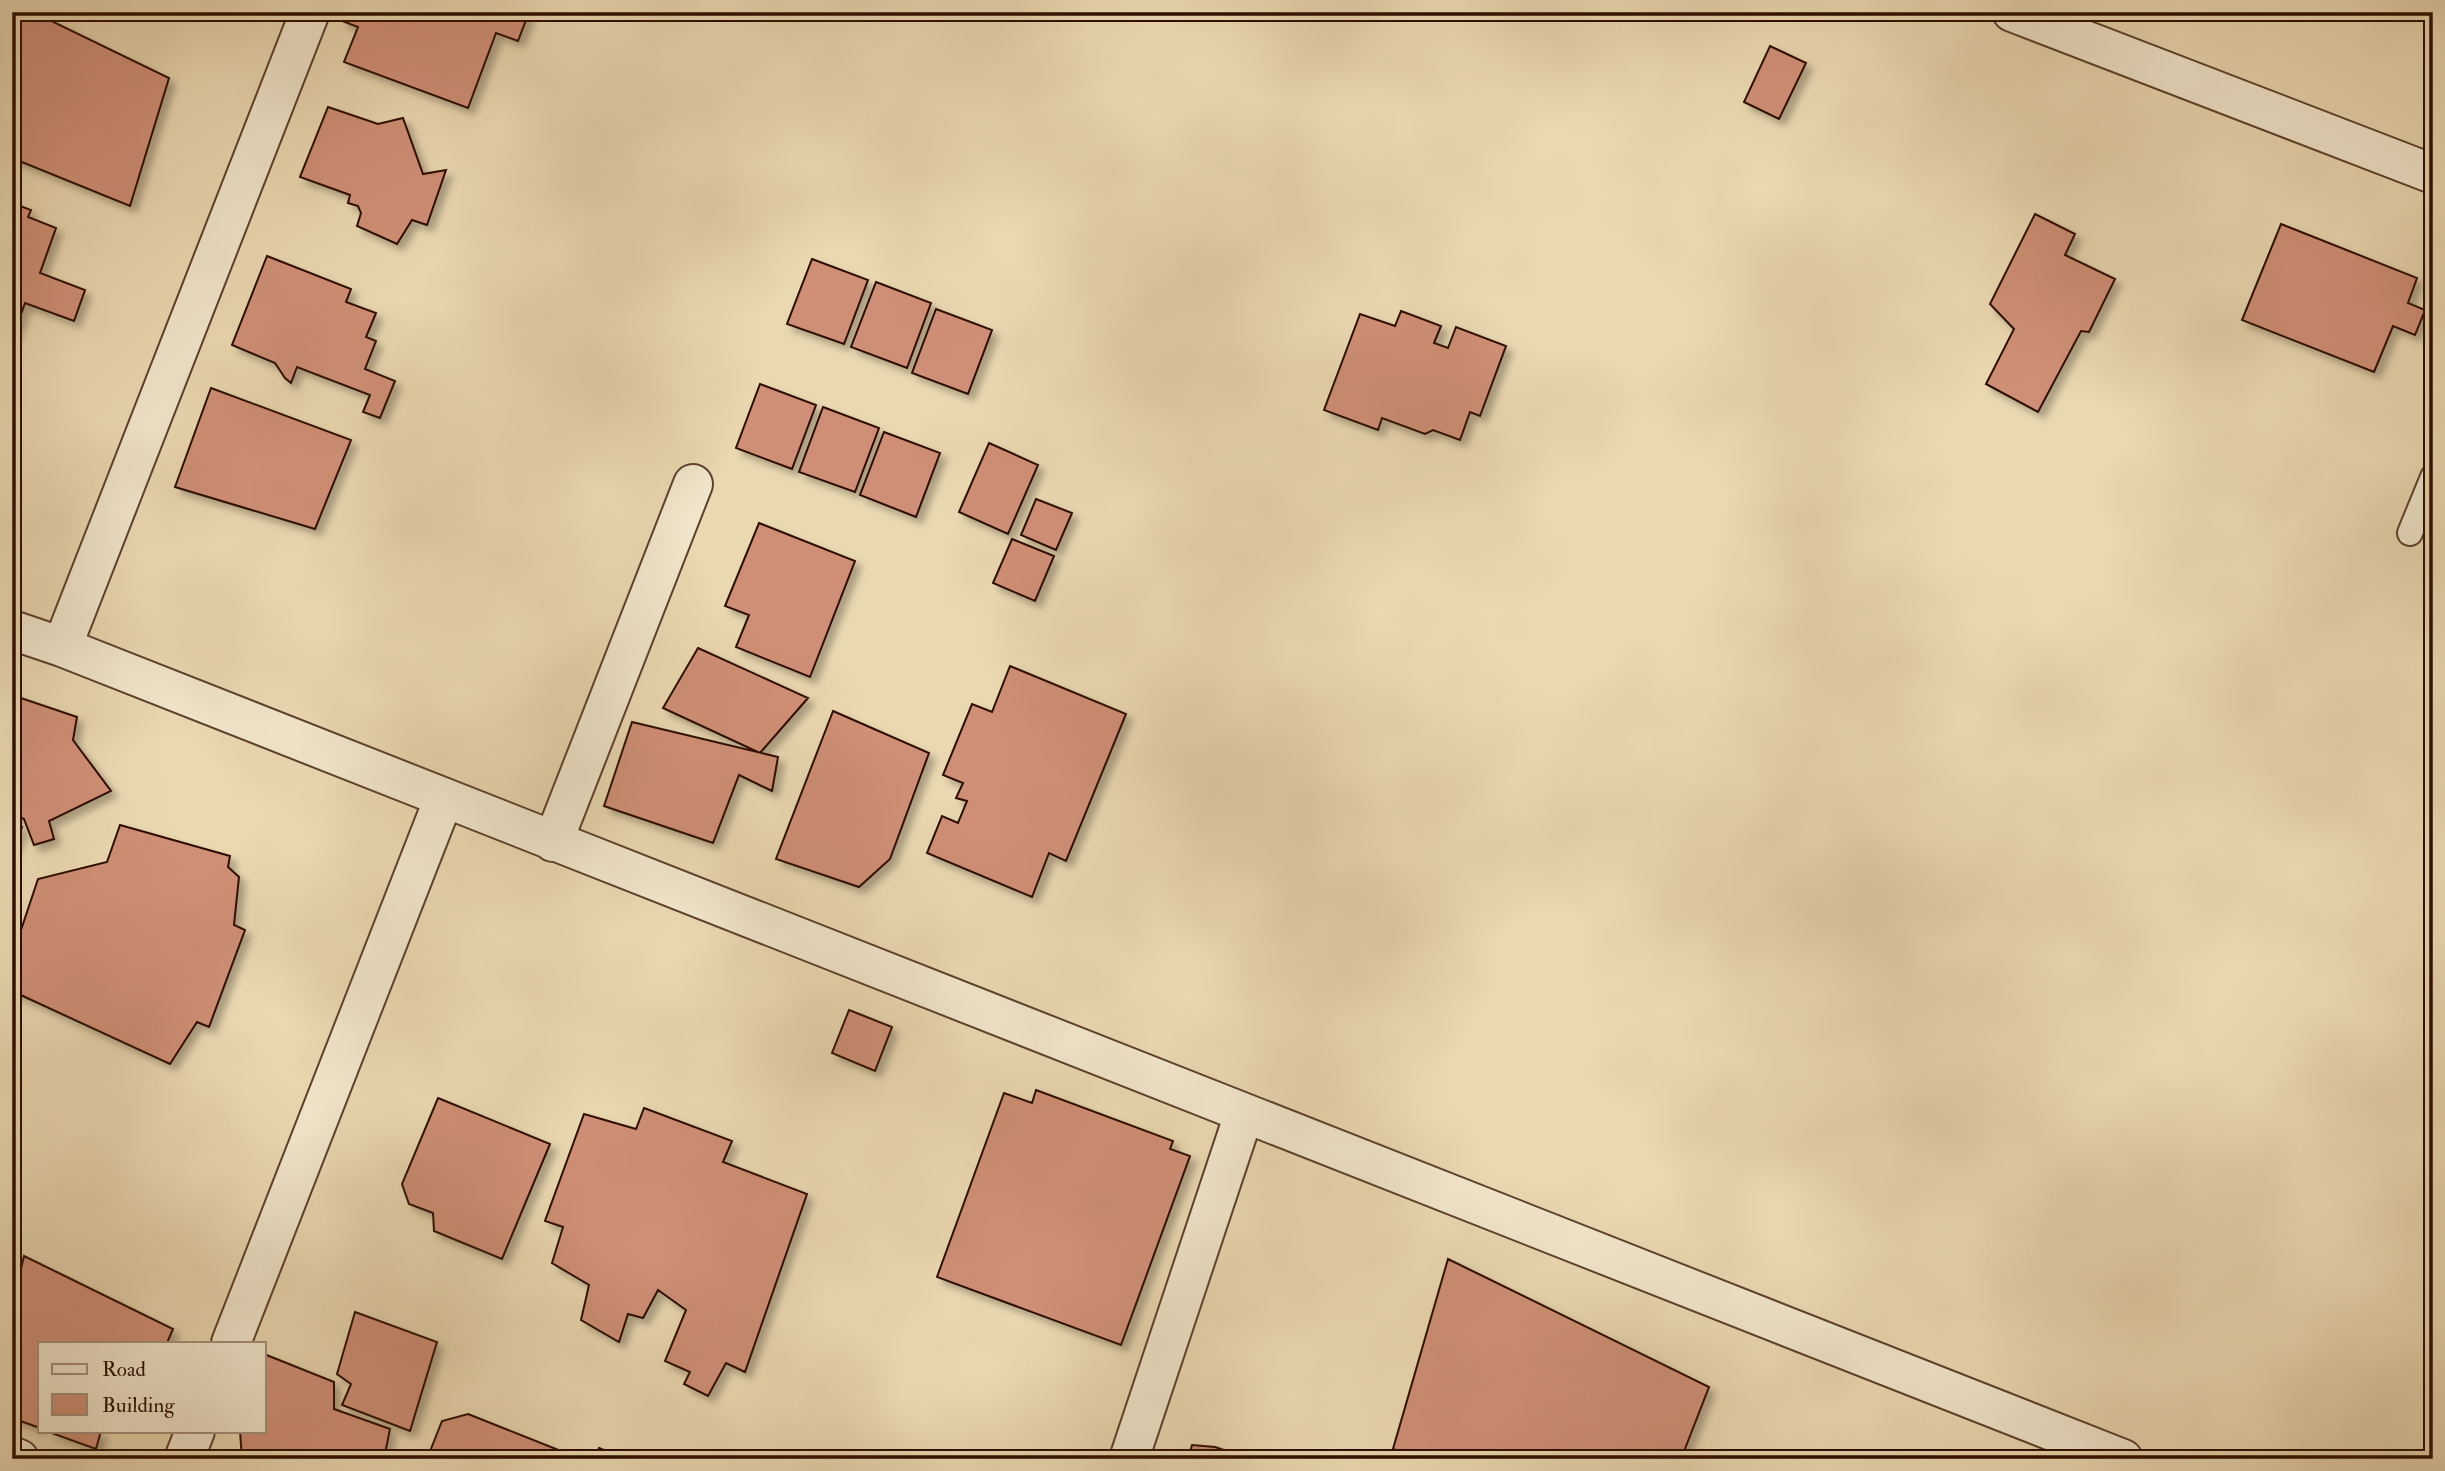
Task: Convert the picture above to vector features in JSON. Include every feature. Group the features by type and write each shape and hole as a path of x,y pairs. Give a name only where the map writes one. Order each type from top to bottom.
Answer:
{"street":[{"path":"62,647 310,12"},
{"path":"2012,12 2433,174"},
{"path":"554,842 692,484"},
{"path":"12,630 62,647 2123,1459"},
{"path":"231,1342 444,799"},
{"path":"1129,1459 1244,1114"},
{"path":"184,1459 195,1432"},
{"path":"12,1456 19,1459"}],"lane":[{"path":"2410,533 2433,477"}],"building":[{"path":"12,12 33,12 169,78 130,206 12,158"},
{"path":"345,12 529,12 518,41 496,33 468,108 344,62 358,27 342,21"},
{"path":"1770,46 1806,63 1779,119 1744,102"},
{"path":"328,107 378,124 403,118 423,174 446,170 427,225 412,220 397,244 357,226 361,213 358,206 348,203 350,195 300,177"},
{"path":"12,203 31,210 28,217 56,228 40,273 85,290 74,321 25,303 12,340"},
{"path":"2035,214 2075,234 2065,255 2115,279 2089,332 2081,331 2038,412 1986,384 2014,329 1990,304"},
{"path":"2281,224 2417,278 2408,303 2425,310 2415,335 2393,326 2374,372 2242,320"},
{"path":"267,256 351,289 346,302 376,313 366,337 376,341 365,369 395,381 380,418 363,412 370,395 297,367 291,383 275,363 232,345"},
{"path":"812,259 868,280 844,344 787,324"},
{"path":"876,282 931,303 907,368 851,347"},
{"path":"936,309 992,330 968,394 912,373"},
{"path":"1401,311 1441,326 1434,343 1448,348 1456,327 1506,346 1480,416 1470,412 1460,440 1433,430 1425,434 1382,418 1378,430 1324,410 1360,314 1395,326"},
{"path":"760,384 816,405 792,469 736,448"},
{"path":"211,388 351,440 315,529 175,487"},
{"path":"823,407 879,428 855,492 799,472"},
{"path":"884,432 940,453 916,517 860,495"},
{"path":"989,443 1038,465 1008,534 959,512"},
{"path":"1036,499 1072,513 1056,550 1021,535"},
{"path":"759,523 855,561 810,677 736,647 749,615 725,606"},
{"path":"1012,539 1054,556 1035,601 993,583"},
{"path":"698,648 808,698 760,753 663,708"},
{"path":"1010,666 1126,714 1066,861 1049,853 1032,897 927,853 942,816 958,823 967,801 956,798 963,783 943,775 972,704 992,712"},
{"path":"12,695 77,717 73,740 111,791 49,821 54,839 34,845 24,819 12,813"},
{"path":"833,711 929,753 890,859 859,887 776,859"},
{"path":"632,722 778,757 772,791 739,775 713,843 604,806"},
{"path":"12,822 22,827 12,852"},
{"path":"120,825 230,856 228,867 239,877 234,925 245,930 209,1027 197,1022 170,1064 12,991 12,957 38,879 107,862"},
{"path":"849,1010 892,1027 875,1071 832,1053"},
{"path":"1036,1090 1173,1141 1170,1149 1190,1156 1121,1345 937,1277 1004,1093 1032,1103"},
{"path":"438,1098 550,1144 502,1259 434,1231 433,1213 409,1204 402,1184"},
{"path":"644,1108 732,1141 723,1162 807,1194 745,1372 726,1363 708,1396 684,1384 690,1372 665,1361 686,1310 658,1290 643,1318 628,1314 619,1342 581,1320 589,1285 552,1263 563,1227 545,1221 584,1114 636,1129"},
{"path":"24,1256 173,1329 167,1342 38,1342 38,1427 12,1418 12,1307"},
{"path":"1448,1259 1709,1387 1681,1459 1419,1459 1393,1449"},
{"path":"355,1312 437,1342 410,1431 342,1405 351,1384 337,1374"},
{"path":"266,1355 334,1382 334,1409 390,1429 384,1459 242,1459 240,1432 266,1432"},
{"path":"468,1414 581,1459 427,1459 442,1421"},
{"path":"49,1432 101,1432 96,1449"},
{"path":"1192,1445 1215,1447 1251,1459 1188,1459"},
{"path":"599,1448 626,1459 594,1459"}]}
